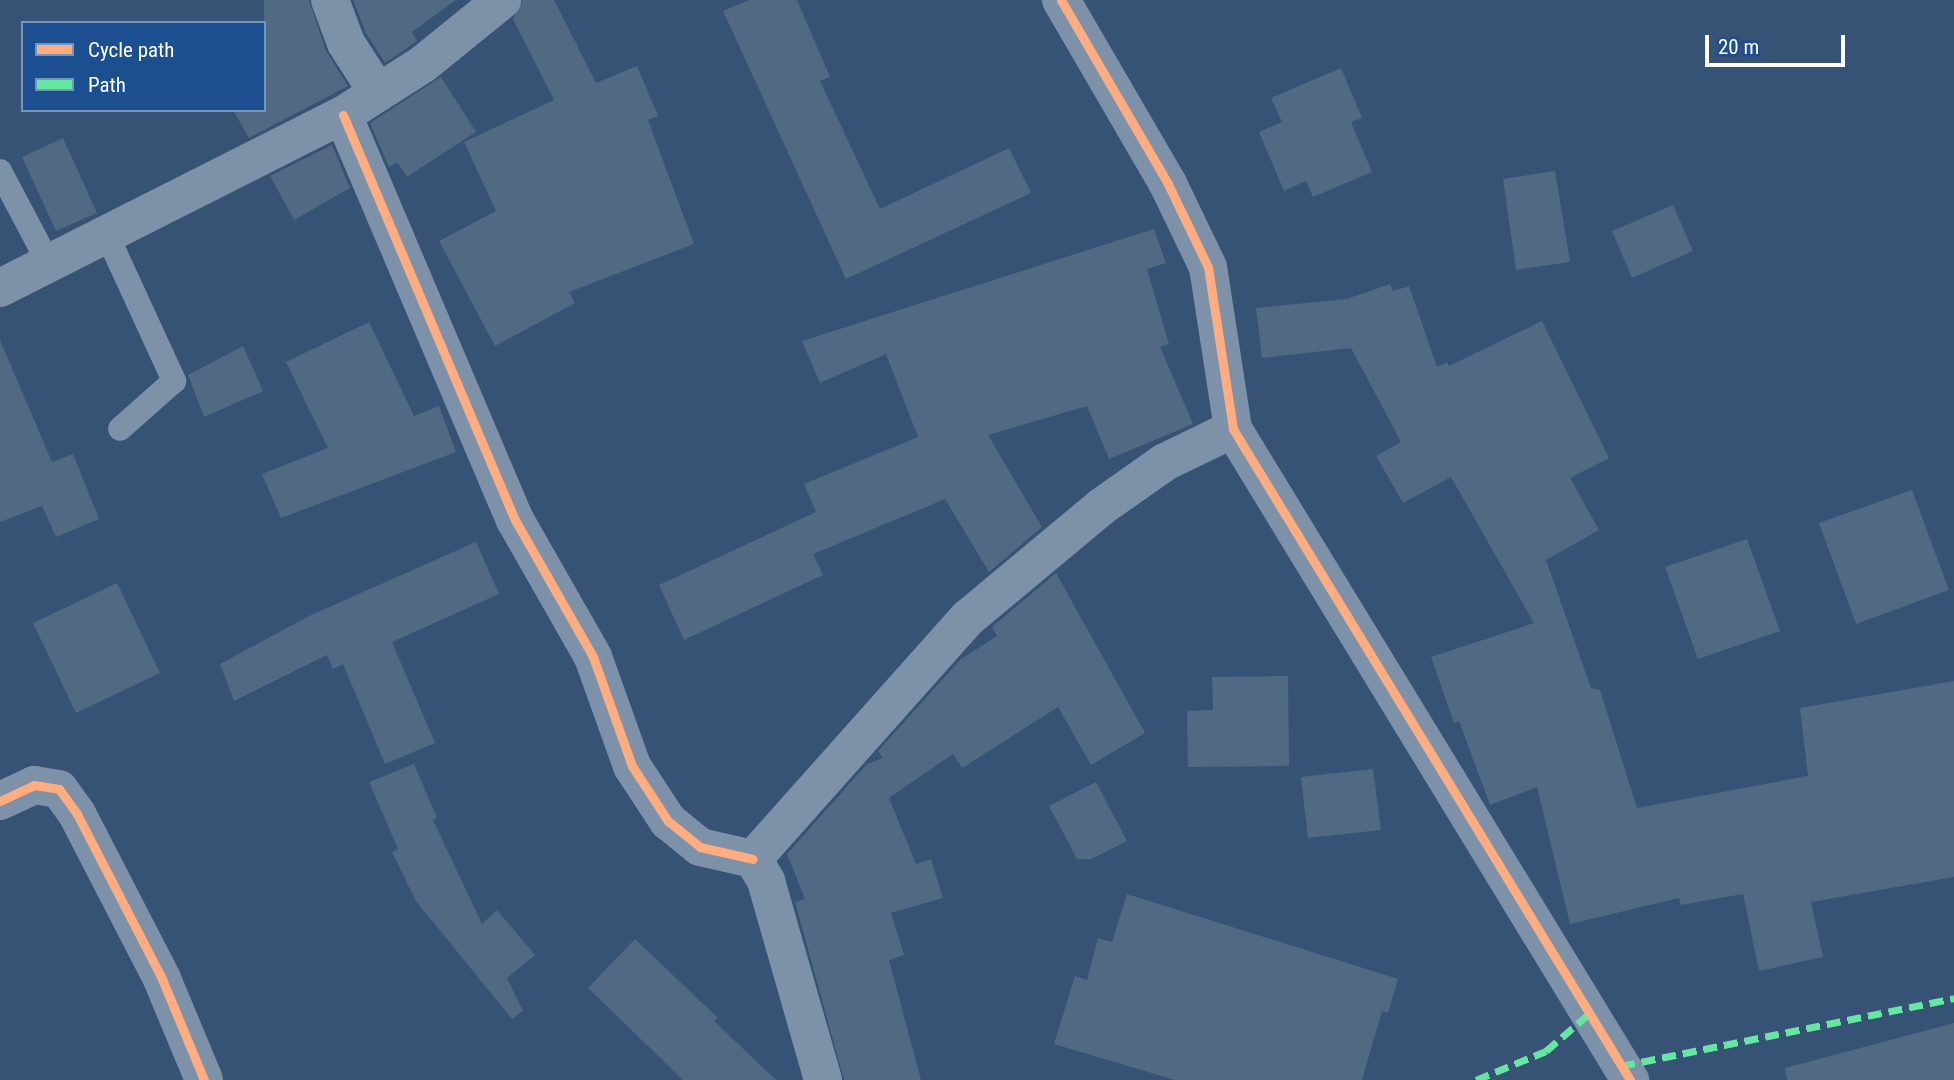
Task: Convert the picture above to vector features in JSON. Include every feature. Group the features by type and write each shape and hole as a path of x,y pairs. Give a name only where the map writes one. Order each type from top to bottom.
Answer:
{"street":[{"path":"330,0 346,43 378,93"},
{"path":"0,288 342,115 424,64 502,0"},
{"path":"1060,0 1168,184 1208,267 1233,429 1630,1080"},
{"path":"342,115 515,520 593,657 632,766 668,821 700,847 752,859 766,881 823,1080"},
{"path":"752,859 968,618 1101,507 1165,462 1233,429"},
{"path":"0,801 34,785 59,789 65,797 162,979 200,1063 204,1080"}],"lane":[{"path":"0,170 48,262"},
{"path":"107,234 174,381 120,429"}],"building":[{"path":"264,0 309,0 326,51 348,86 249,138 234,112 266,112"},
{"path":"353,0 456,0 412,32 417,41 385,63 366,33"},
{"path":"523,0 554,0 596,83 637,66 658,116 648,120 694,244 569,292 575,303 495,346 439,241 496,211 464,142 554,100 513,19"},
{"path":"749,0 797,0 830,77 820,81 880,209 1009,148 1031,193 846,279 723,11"},
{"path":"1341,68 1362,118 1351,122 1372,172 1313,197 1306,181 1284,191 1259,132 1282,122 1271,98"},
{"path":"441,77 476,132 407,177 397,162 389,167 370,123"},
{"path":"63,138 97,213 56,231 22,157"},
{"path":"332,145 350,188 294,220 270,176"},
{"path":"1555,171 1570,262 1516,270 1503,179"},
{"path":"1673,205 1693,251 1632,278 1612,231"},
{"path":"1154,229 1166,263 1147,269 1169,344 1160,347 1193,424 1109,459 1087,406 988,435 1042,527 989,572 945,499 813,554 823,575 684,640 659,585 816,512 804,484 918,437 886,354 820,383 802,341"},
{"path":"1390,284 1393,291 1409,286 1437,367 1447,362 1449,366 1542,321 1609,458 1570,478 1599,530 1546,560 1591,688 1600,690 1637,808 1808,776 1800,708 1954,681 1954,877 1811,902 1823,957 1759,971 1743,894 1681,905 1679,898 1570,924 1537,787 1490,805 1459,721 1454,723 1431,657 1534,623 1451,477 1403,503 1376,456 1401,442 1351,348 1262,358 1256,308 1347,299"},
{"path":"369,322 414,416 439,406 456,452 281,518 262,474 328,448 286,362"},
{"path":"0,340 52,462 73,454 99,519 56,537 42,506 0,522"},
{"path":"243,346 263,391 204,417 188,375"},
{"path":"1912,490 1949,590 1856,624 1819,523"},
{"path":"1747,539 1780,631 1698,659 1665,567"},
{"path":"476,542 499,594 392,642 435,743 385,764 343,664 333,669 327,655 234,701 220,664 309,616"},
{"path":"1056,573 1145,733 1091,765 1058,707 962,768 953,754 889,798 916,864 931,859 943,898 891,913 904,955 889,960 921,1080 844,1080 795,902 805,899 787,854 867,764 883,758 878,751 961,659 997,636 992,627"},
{"path":"117,583 160,673 76,713 33,623"},
{"path":"1288,676 1289,766 1188,767 1187,711 1213,710 1212,677"},
{"path":"414,764 437,818 433,820 482,924 497,910 535,955 507,978 523,1011 512,1019 416,901 392,852 398,849 369,782"},
{"path":"1373,769 1381,830 1308,838 1301,777"},
{"path":"1096,782 1127,841 1091,859 1077,859 1049,806"},
{"path":"1127,894 1398,979 1388,1013 1382,1011 1362,1080 1175,1080 1054,1044 1075,976 1087,980 1098,938 1112,942"},
{"path":"635,939 718,1018 714,1021 776,1080 683,1080 588,988"},
{"path":"1954,1023 1954,1080 1787,1080 1785,1068"}],"marked path":[{"path":"1621,1066 1954,998"},
{"path":"1476,1080 1546,1051 1590,1013"}],"cycle path":[{"path":"1061,0 1168,184 1208,267 1233,429 1630,1080"},
{"path":"343,115 515,520 593,657 632,766 668,821 700,847 753,859"},
{"path":"0,801 34,785 59,789 77,814 162,979 204,1080"}]}
